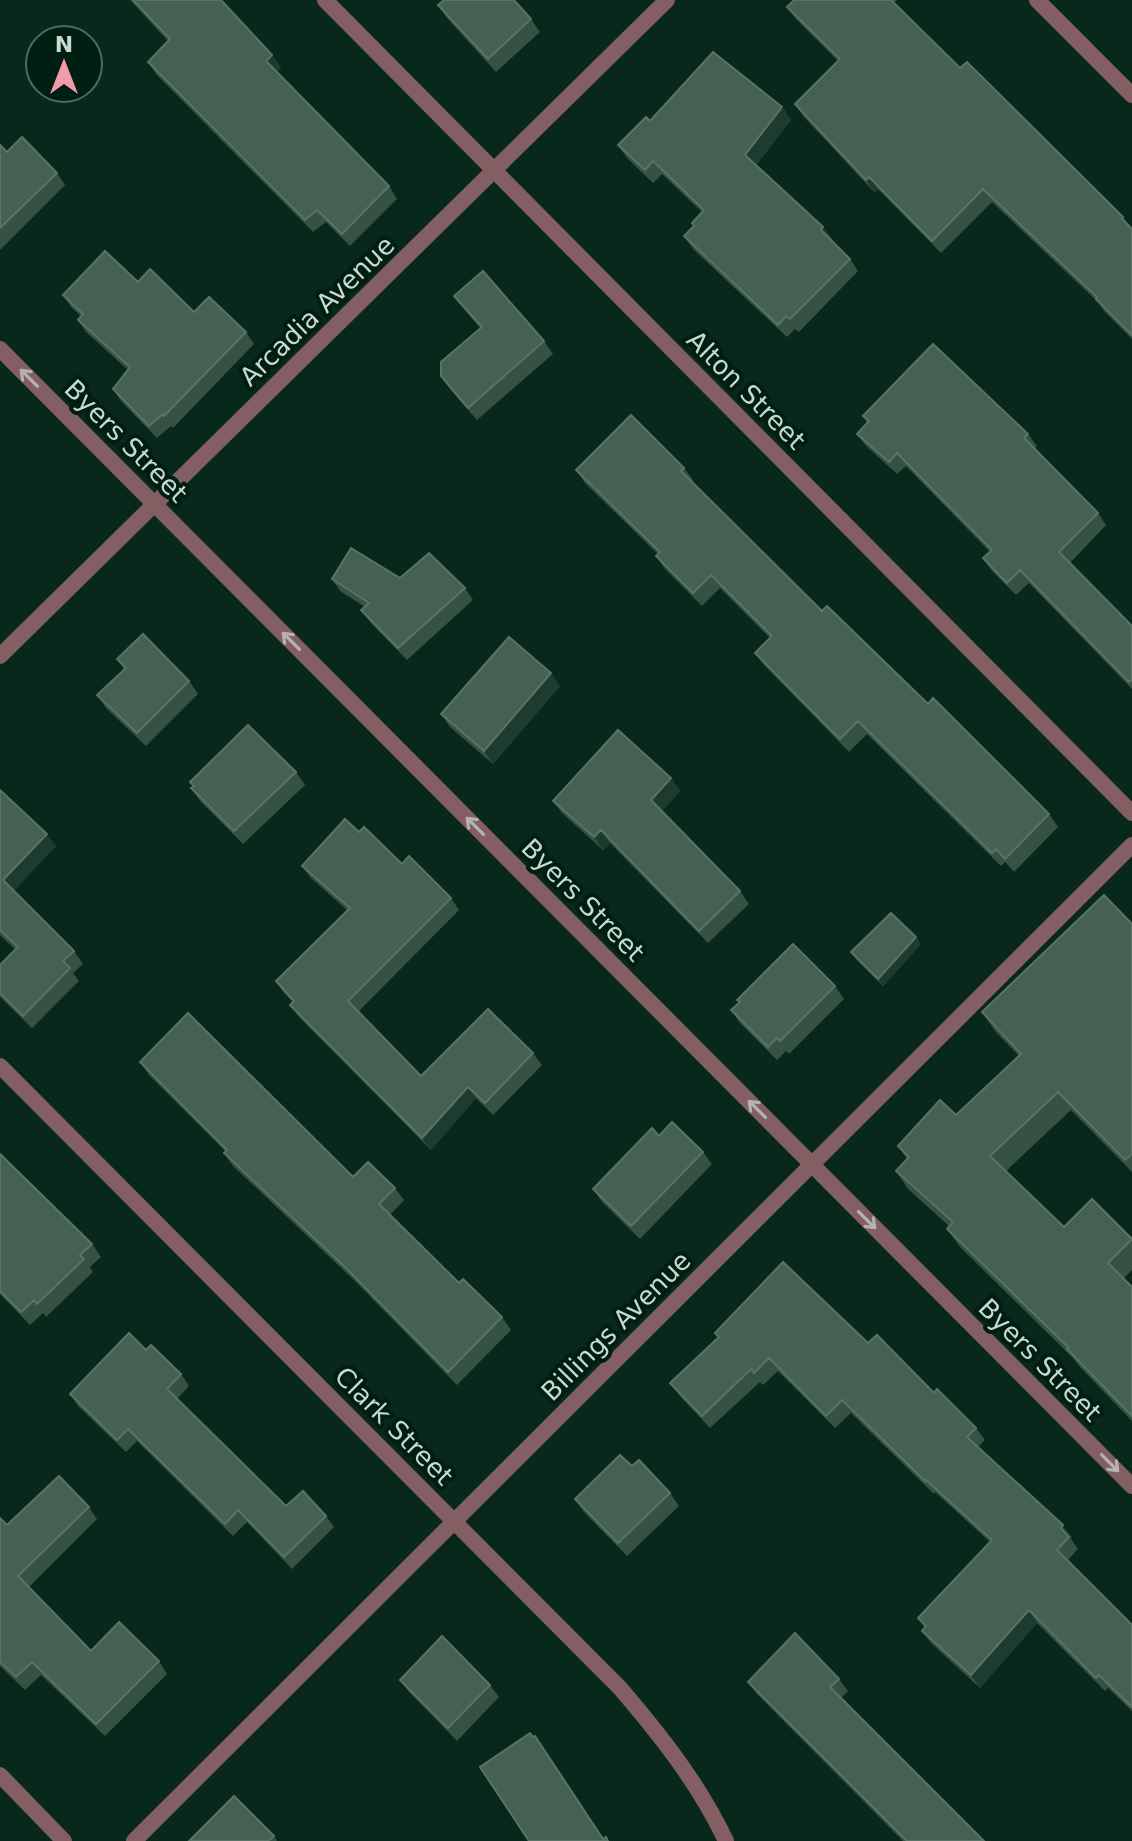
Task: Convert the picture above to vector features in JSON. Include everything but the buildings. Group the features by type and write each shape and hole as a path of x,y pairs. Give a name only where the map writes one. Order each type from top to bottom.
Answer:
{"street":[{"name":"Alton Street","path":"325,0 1132,813"},
{"name":"Arcadia Avenue","path":"0,656 667,0"},
{"path":"1037,0 1132,95"},
{"name":"Byers Street","path":"0,349 1132,1486"},
{"name":"Billings Avenue","path":"134,1841 1132,845"},
{"name":"Clark Street","path":"0,1066 620,1688 662,1737 713,1815 726,1841"},
{"path":"0,1775 64,1841"}]}
